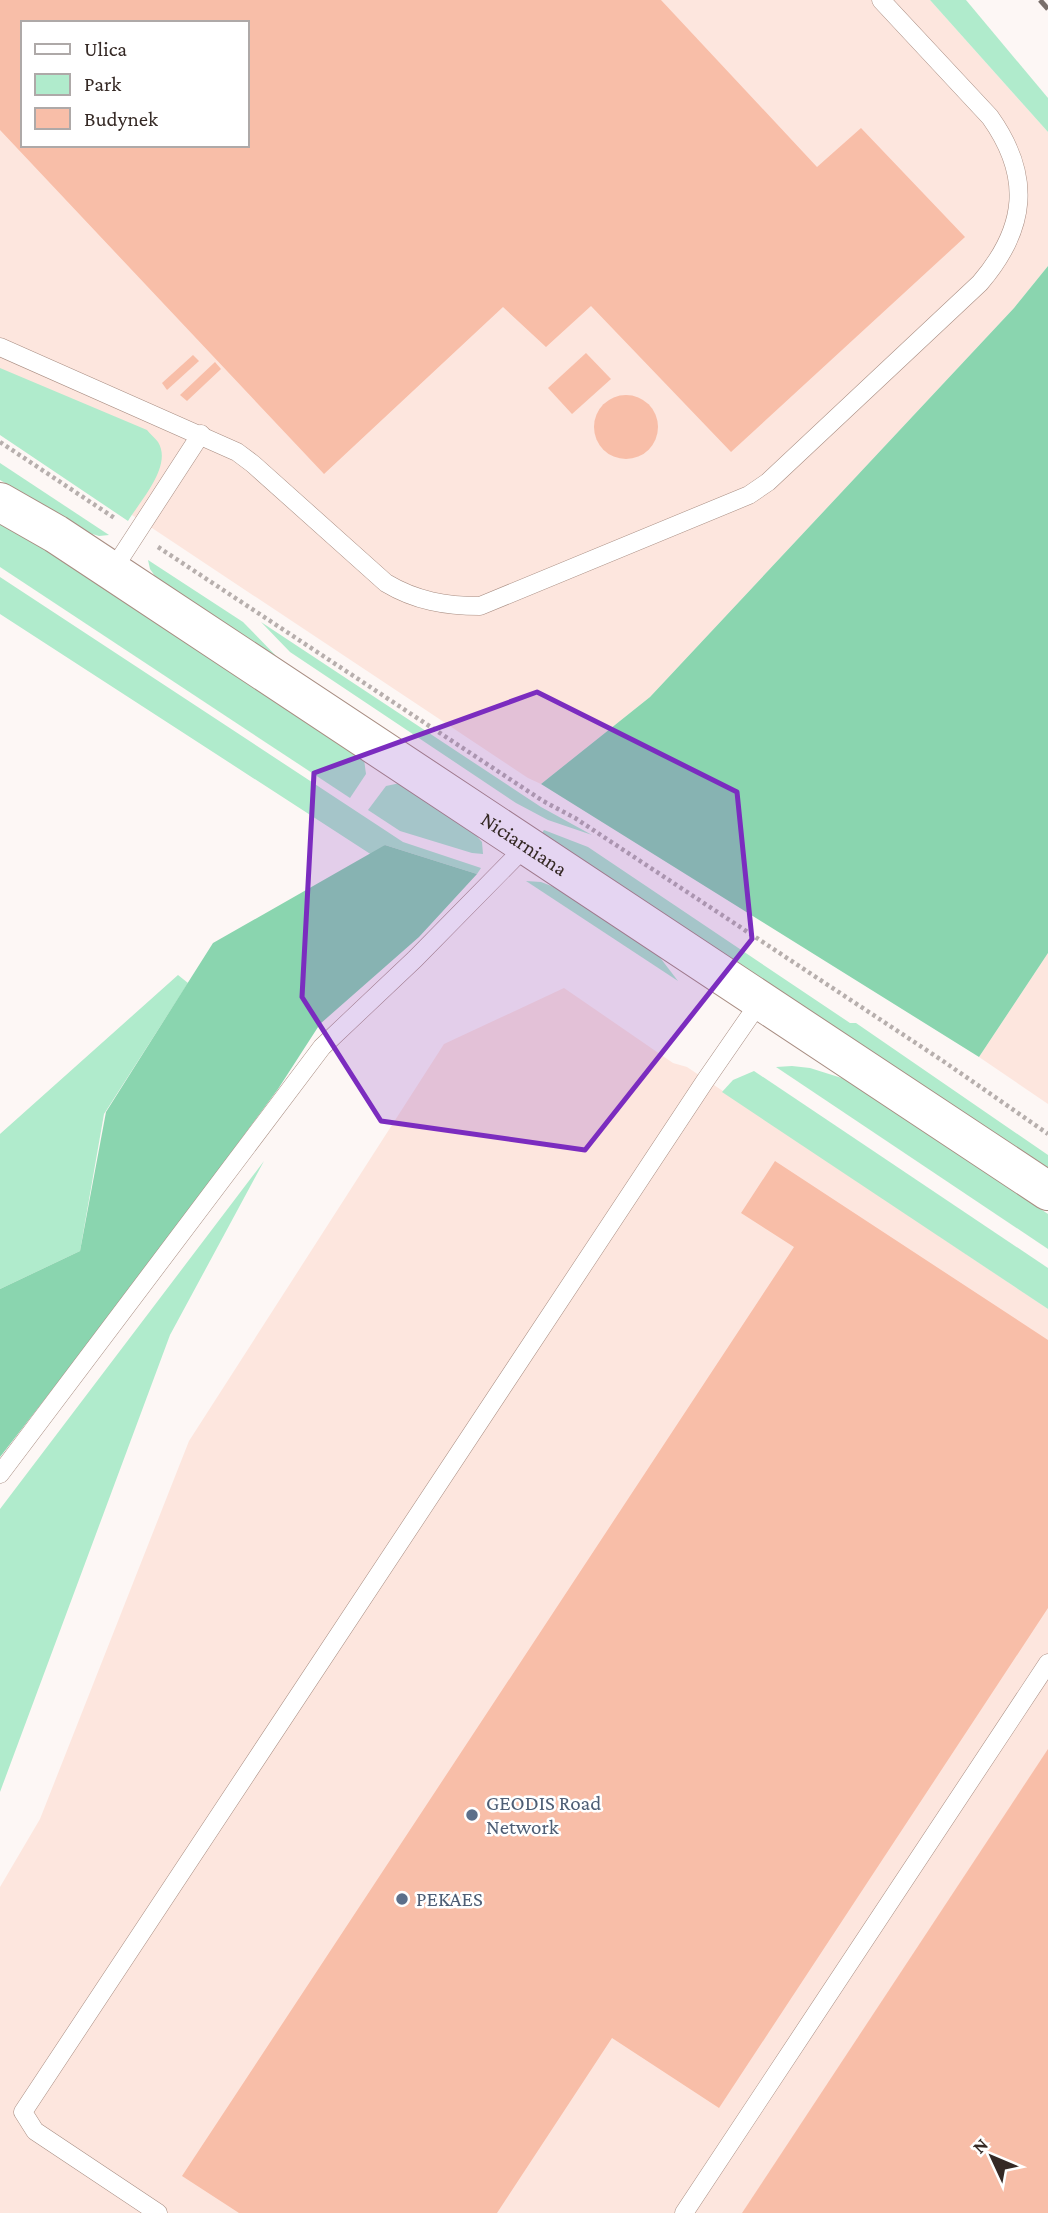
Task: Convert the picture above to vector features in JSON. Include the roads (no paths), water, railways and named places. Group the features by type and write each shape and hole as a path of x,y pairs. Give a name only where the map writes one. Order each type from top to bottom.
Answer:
{"street":[{"name":"Niciarniana","path":"0,502 56,534 1048,1191"}],"lane":[{"path":"0,346 237,452 386,583 403,593 451,606 480,606 748,495 768,482 980,283 997,262 1010,237 1017,212 1019,185 1015,160 1005,138 990,117 881,0"},
{"path":"112,571 201,434"},
{"path":"0,1474 322,1047 415,959 527,845"},
{"path":"158,2213 35,2131 23,2112 697,1092 761,1000"},
{"path":"684,2213 1048,1663"}],"railway":[{"path":"1040,0 1048,9"}],"place":[{"name":"GEODIS Road Network","path":"472,1815"},
{"name":"PEKAES","path":"402,1899"}]}
